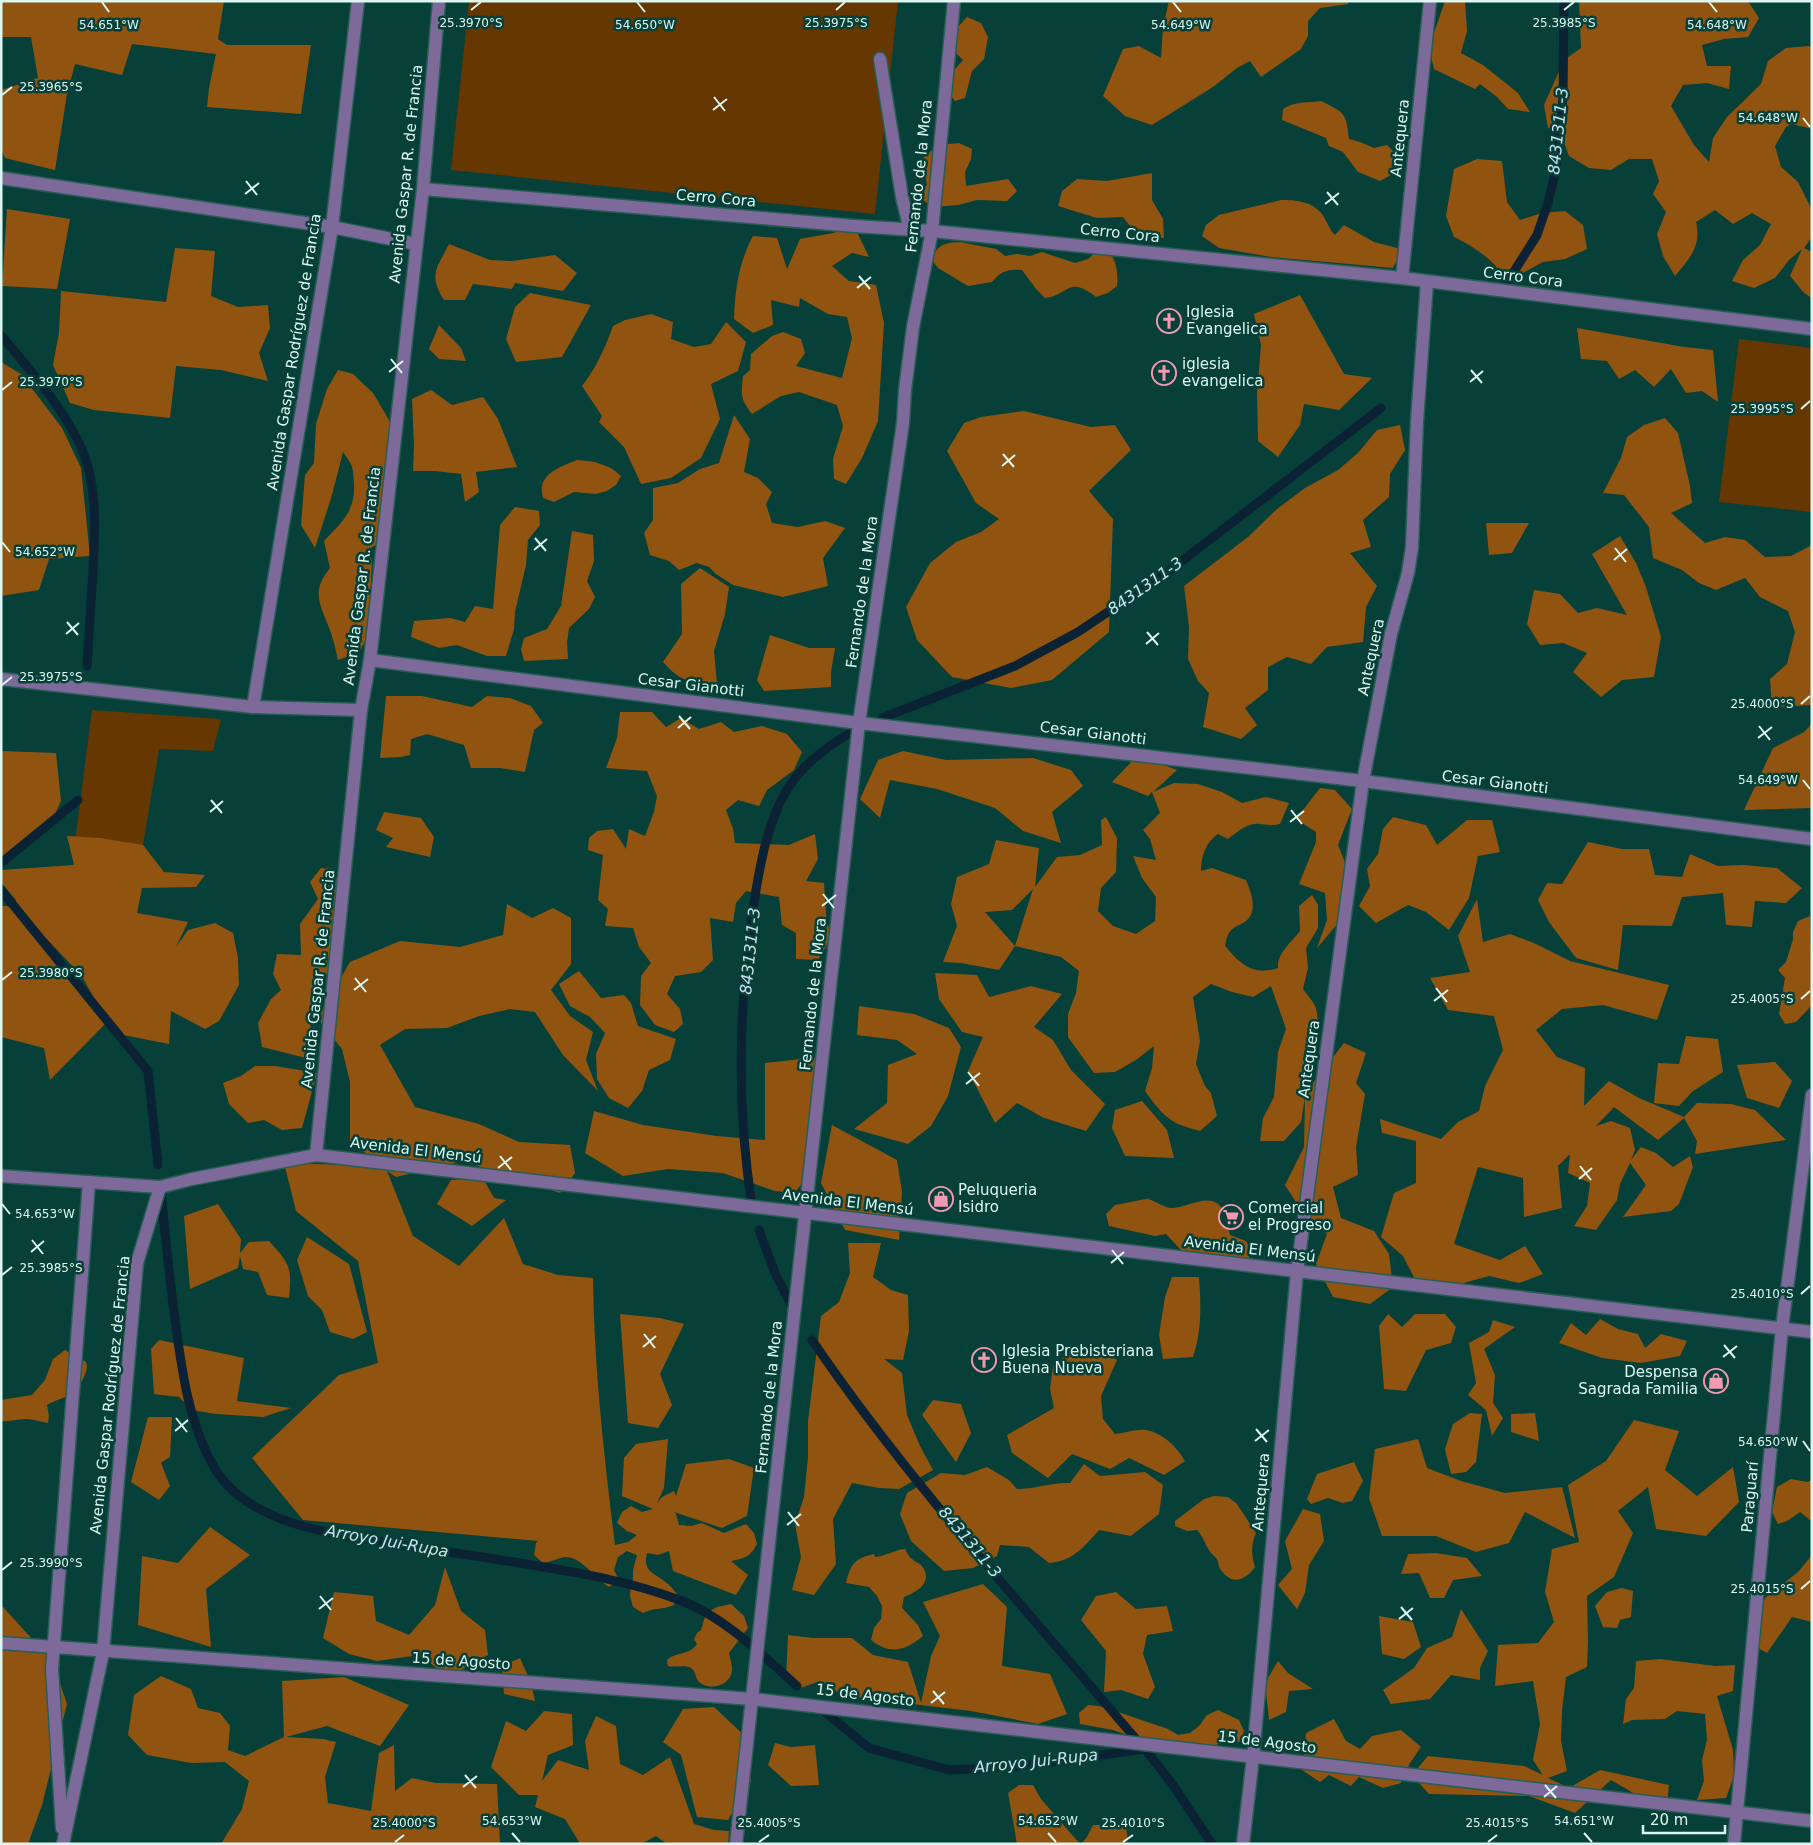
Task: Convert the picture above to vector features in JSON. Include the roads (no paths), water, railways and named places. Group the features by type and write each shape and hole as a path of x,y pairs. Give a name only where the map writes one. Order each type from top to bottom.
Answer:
{"street":[{"name":"Avenida Gaspar Rodríguez de Francia","path":"253,707 332,227 358,1"},
{"name":"Avenida Gaspar R. de Francia","path":"316,1155 361,710 370,660 422,189 439,1"},
{"name":"Fernando de la Mora","path":"736,1844 860,723 903,423 913,327 932,231 954,1"},
{"name":"Antequera","path":"1402,278 1430,1"},
{"path":"880,59 902,197 910,230"},
{"path":"1,178 332,227 416,244"},
{"name":"Cerro Cora","path":"422,189 932,231 1402,278 1812,329"},
{"name":"Antequera","path":"1243,1844 1253,1757 1297,1271 1363,781 1391,634 1408,573 1412,547 1418,393 1427,282"},
{"name":"Cesar Gianotti","path":"370,660 860,723 1363,781 1812,839"},
{"path":"1,679 253,707 361,710"},
{"name":"Paraguarí","path":"1734,1844 1782,1328 1812,1095"},
{"name":"Avenida El Mensú","path":"1,1176 160,1188 192,1179 316,1155 1812,1332"},
{"name":"Avenida Gaspar Rodríguez de Francia","path":"63,1844 52,1669 90,1182"},
{"name":"Avenida Gaspar Rodríguez de Francia","path":"63,1844 103,1652 137,1263 160,1188"},
{"name":"15 de Agosto","path":"1,1643 752,1699 1812,1821"}],"waterway":[{"name":"8431311-3","path":"1508,281 1537,235 1548,203 1556,169 1563,97 1564,1"},
{"path":"1,335 65,417 81,447 90,477 95,524 87,666"},
{"name":"8431311-3","path":"882,718 1015,666 1078,632 1169,571 1381,408"},
{"name":"8431311-3","path":"752,1205 743,1129 741,1053 749,939 762,860 773,818 791,783 814,758 852,732"},
{"path":"1,863 78,800"},
{"name":"Arroyo Jui-Rupa","path":"1,890 148,1071 158,1165"},
{"name":"Arroyo Jui-Rupa","path":"161,1193 174,1312 187,1395 192,1415 207,1454 217,1472 233,1491 254,1506 278,1518 304,1527 360,1539 561,1570 602,1578 662,1594 682,1601 729,1627 797,1686"},
{"name":"8431311-3","path":"759,1230 775,1273 792,1307"},
{"name":"8431311-3","path":"812,1340 927,1494 1135,1738"},
{"name":"Arroyo Jui-Rupa","path":"826,1713 869,1748 949,1770 1014,1767 1145,1749 1173,1785 1212,1844"}],"place":[{"name":"Iglesia Evangelica","path":"1169,321"},
{"name":"iglesia evangelica","path":"1164,373"},
{"name":"Peluqueria Isidro","path":"941,1199"},
{"name":"Comercial el Progreso","path":"1231,1217"},
{"name":"Iglesia Prebisteriana Buena Nueva","path":"984,1360"},
{"name":"Despensa Sagrada Familia","path":"1716,1381"}]}
